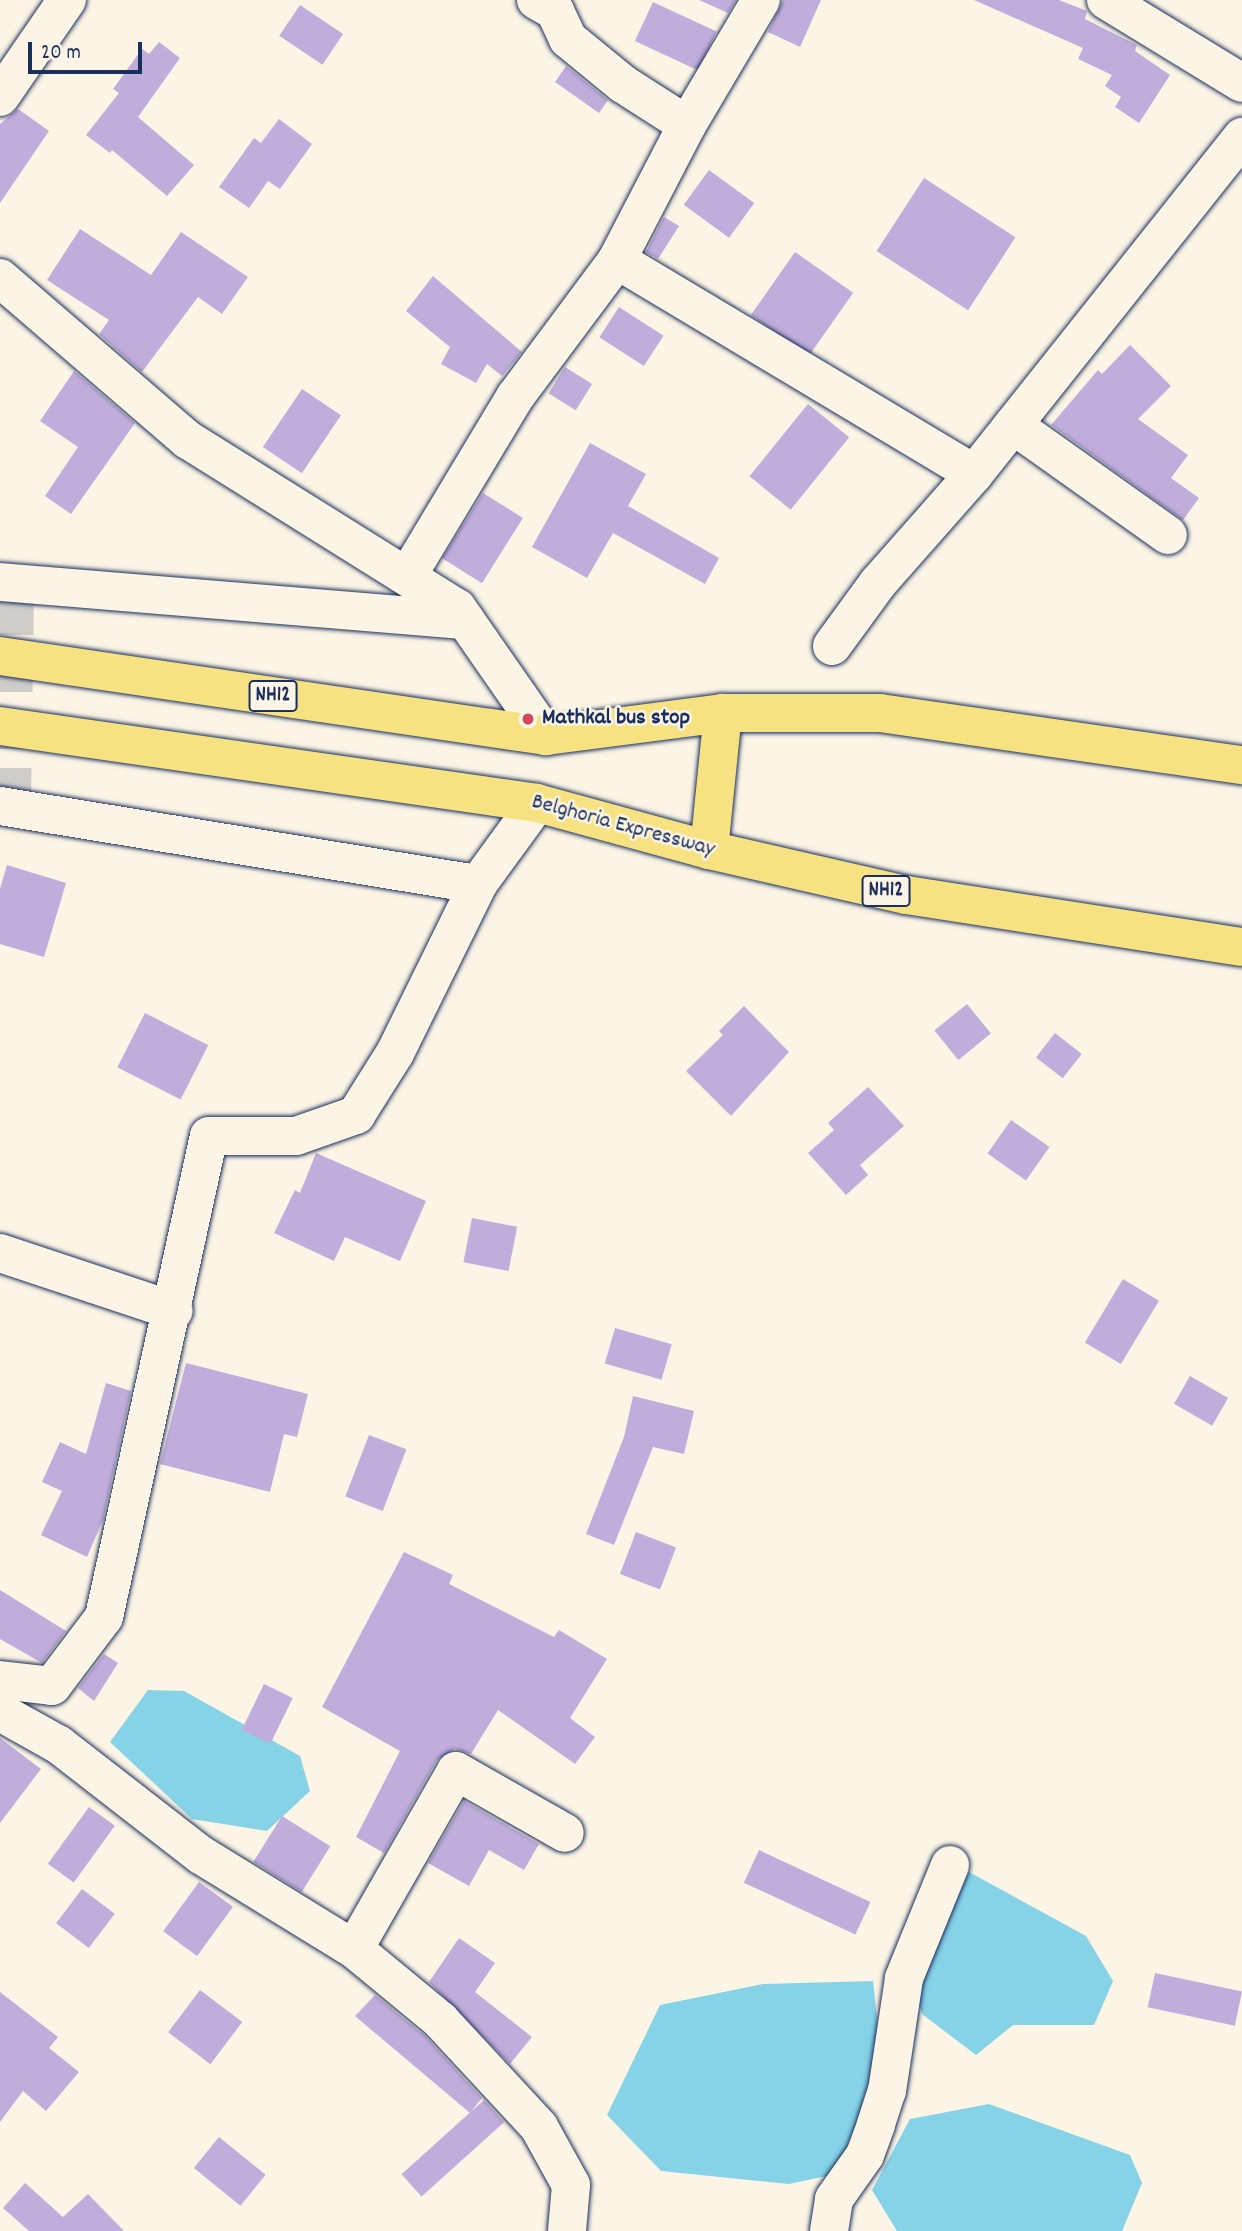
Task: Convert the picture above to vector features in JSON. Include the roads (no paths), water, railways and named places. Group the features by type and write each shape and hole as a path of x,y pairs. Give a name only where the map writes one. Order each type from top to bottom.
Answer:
{"highway":[{"name":"NH12","path":"0,656 547,736 723,713 880,713 1242,765"},
{"path":"709,850 723,713"},
{"name":"Belghoria Expressway","path":"0,726 537,803 709,850 906,895 1242,947"}],"street":[{"path":"0,97 67,0"},
{"path":"536,0 555,11 568,39 623,84 687,125"},
{"path":"408,575 515,397 617,260 687,125 761,0"},
{"path":"1106,0 1242,83"},
{"path":"832,646 878,583 974,474 1242,137"},
{"path":"617,260 974,474"},
{"path":"0,278 188,440 457,608 547,736"},
{"path":"1013,425 1168,535"},
{"path":"0,582 465,620"},
{"path":"0,1680 52,1686 104,1617 174,1311 209,1136 296,1136 356,1115 395,1053 478,884 537,803"},
{"path":"0,806 478,884"},
{"path":"0,1253 174,1311"},
{"path":"0,1712 59,1745 201,1855 354,1949 440,2020 539,2127 571,2185 567,2231"},
{"path":"354,1949 456,1771 565,1833"},
{"path":"829,2231 834,2199 865,2155 887,2091 904,1978 950,1866"}],"water":[{"path":"148,1690 184,1691 300,1756 310,1791 267,1831 192,1819 110,1742"},
{"path":"969,1872 1086,1936 1113,1981 1094,2025 1013,2025 976,2055 922,2014 910,1976"},
{"path":"873,1981 883,2073 836,2174 789,2184 661,2171 607,2115 660,2005 763,1984"},
{"path":"989,2104 1130,2155 1142,2183 1122,2231 897,2231 872,2190 910,2119"}],"tunnel":[{"path":"12,806 15,584"}],"place":[{"name":"Mathkal bus stop","path":"528,719"}]}
